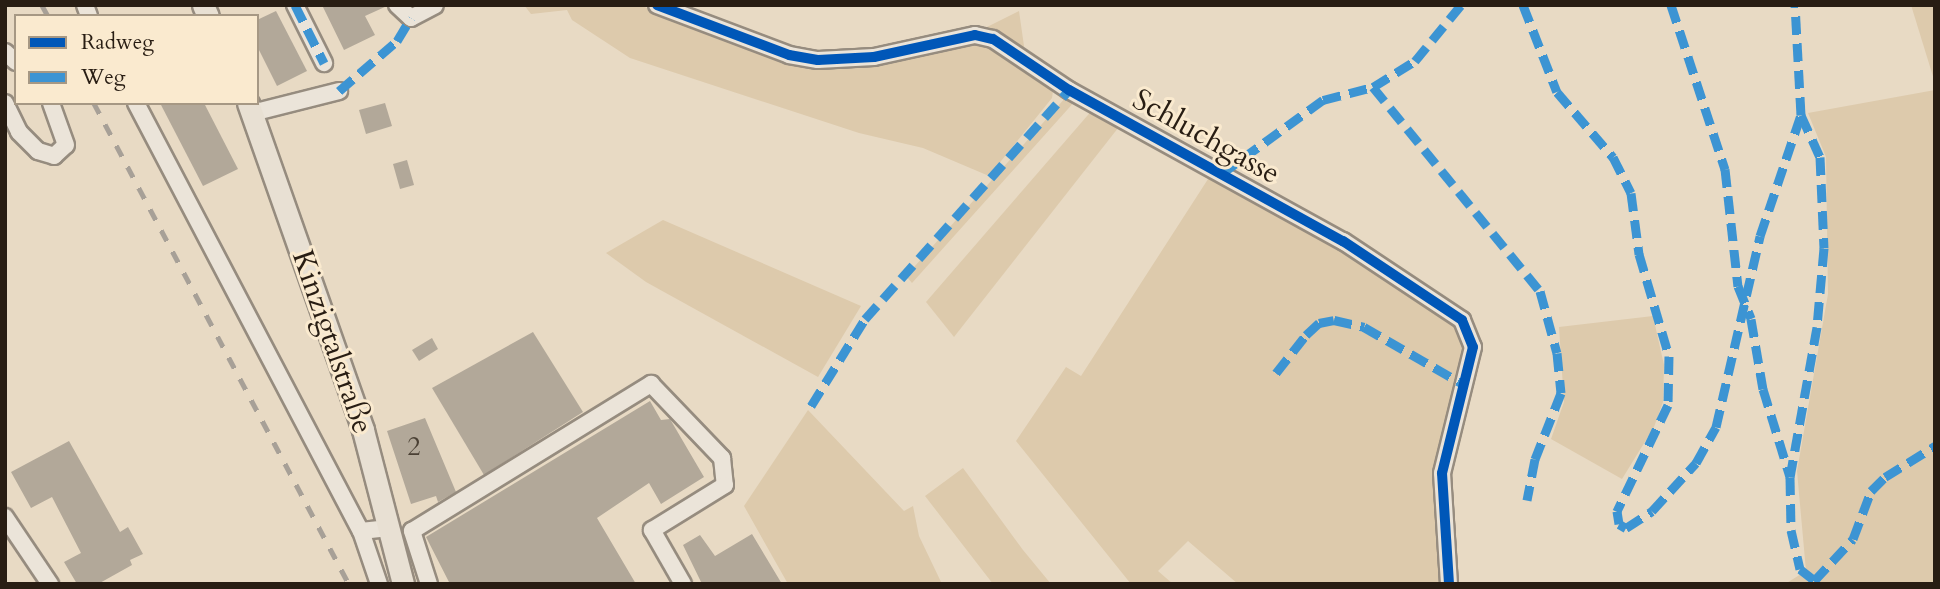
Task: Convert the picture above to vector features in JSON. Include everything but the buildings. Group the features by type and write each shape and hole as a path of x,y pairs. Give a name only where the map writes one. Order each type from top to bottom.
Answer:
{"main road":[{"name":"Kinzigtalstraße","path":"250,108 363,430 403,584"}],"street":[{"path":"295,5 324,63"},
{"path":"397,5 411,18 435,5"},
{"name":"Schluchgasse","path":"657,5 789,55 818,60 874,57 975,35 993,39 1069,90 1343,241 1462,320 1473,347 1442,473 1449,584"},
{"path":"250,108 339,91"},
{"path":"5,103 19,132 38,151 54,156 66,145 52,105"},
{"path":"137,105 243,299 361,531 379,584"},
{"path":"429,584 412,531 651,384 722,458 725,485 652,530 682,584"},
{"path":"5,517 50,584"},
{"path":"361,531 389,528"}],"shaded area":[{"path":"524,5 639,5 796,61 968,39 991,44 1013,59 1053,91 1052,98 989,176 923,148 859,133 630,58 572,20 567,10 531,14"},
{"path":"1911,5 1935,5 1935,83"},
{"path":"1019,11 1025,53 981,30"},
{"path":"1935,90 1935,584 1785,584 1806,571 1797,471 1828,294 1826,157 1808,113"},
{"path":"1067,96 1076,100 912,283 906,276"},
{"path":"1094,108 1122,123 954,337 926,302"},
{"path":"1210,176 1364,260 1455,324 1461,333 1463,358 1449,422 1445,584 1238,584 1188,541 1158,571 1173,584 1131,584 1016,441 1066,367 1081,376"},
{"path":"663,220 861,306 818,377 646,282 606,253"},
{"path":"1653,316 1664,365 1663,402 1654,427 1622,479 1551,439 1564,402 1559,327"},
{"path":"808,410 904,511 913,506 919,536 942,584 788,584 744,506"},
{"path":"963,468 1051,584 993,584 925,496"}],"railway":[{"path":"42,5 47,14"},
{"path":"95,105 349,584"}],"marked path":[{"path":"295,5 324,63"},
{"path":"1221,174 1323,100 1373,87 1415,61 1461,5"},
{"path":"1523,5 1557,92 1613,157 1631,193 1639,254 1669,356 1668,405 1617,511 1619,524 1626,528 1652,511 1696,463 1716,427 1760,236 1801,115 1795,5"},
{"path":"1671,5 1725,169 1738,286 1751,319 1763,389 1790,477"},
{"path":"339,91 397,41 411,18"},
{"path":"1373,87 1540,291 1557,353 1561,393 1535,459 1527,500"},
{"path":"811,406 865,319 1069,90"},
{"path":"1801,115 1820,157 1824,248 1817,327 1790,477 1791,530 1800,569 1819,584"},
{"path":"1276,373 1319,323 1334,320 1364,327 1463,384"},
{"path":"1814,581 1853,539 1871,491 1885,477 1935,446"}],"cycle path":[{"path":"657,5 789,55 818,60 874,57 975,35 993,39 1069,90 1343,241 1462,320 1473,347 1442,473 1449,584"}]}
